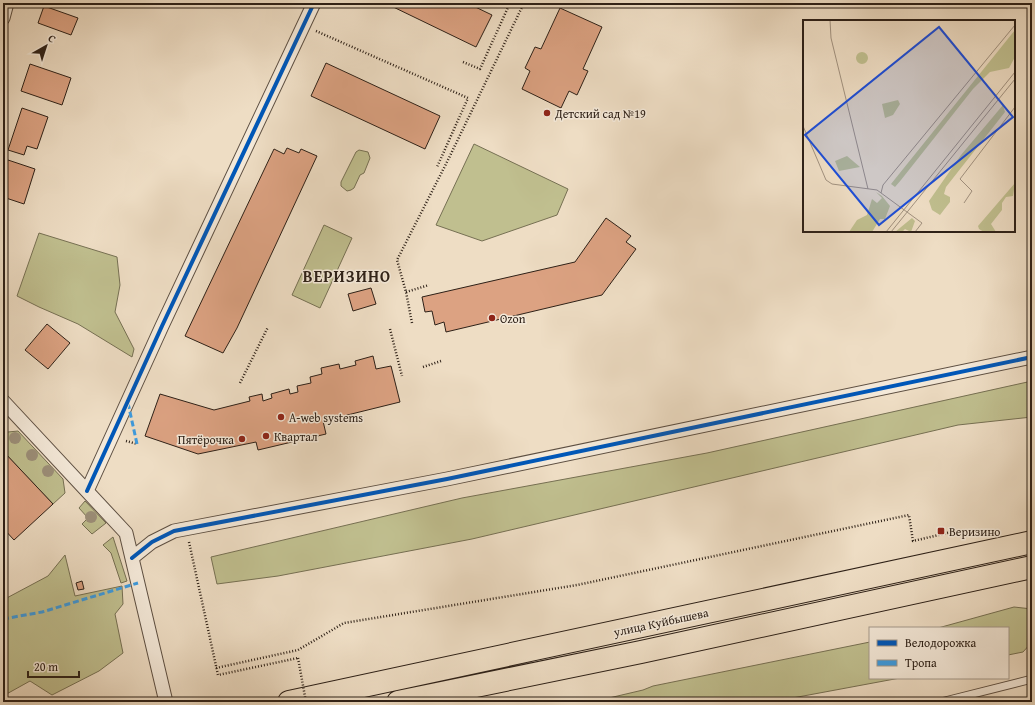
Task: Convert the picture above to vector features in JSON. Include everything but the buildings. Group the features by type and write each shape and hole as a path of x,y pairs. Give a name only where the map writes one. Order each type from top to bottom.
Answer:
{"highway":[{"name":"улица Куйбышева","path":"289,702 1032,542"},
{"name":"улица Куйбышева","path":"398,702 1032,567"}],"street":[{"path":"3,18 7,3"},
{"path":"87,491 162,326 314,3"},
{"path":"132,558 152,542 174,530 447,479 1032,357"},
{"path":"3,401 126,533 166,702"}],"lane":[{"path":"941,702 1032,679"}],"path":[{"path":"463,62 480,69 510,3"},
{"path":"412,323 406,292 397,260 447,162 524,3"},
{"path":"304,26 468,98 437,167"},
{"path":"441,159 447,162"},
{"path":"406,292 429,285"},
{"path":"240,383 268,327"},
{"path":"390,329 402,376"},
{"path":"423,367 441,361"},
{"path":"126,441 137,444"},
{"path":"216,668 298,650 344,623 577,585 909,515 914,541 956,531"},
{"path":"186,528 218,676 298,658 306,702"}],"shaded area":[{"path":"474,144 568,189 557,215 482,241 436,225"},
{"path":"359,150 368,152 370,158 364,173 360,175 354,188 347,191 341,186 341,182 356,152"},
{"path":"324,225 352,238 320,308 292,295"},
{"path":"39,233 117,257 120,285 115,312 134,349 132,357 78,324 17,296"},
{"path":"1032,381 1032,417 958,425 472,539 278,576 217,584 211,557 462,498 707,453"},
{"path":"18,431 63,479 65,493 53,504 3,451 3,437 8,432"},
{"path":"85,501 106,523 92,534 82,524 88,518 79,508"},
{"path":"113,537 127,581 121,583 111,553 103,545"},
{"path":"65,555 75,596 122,586 123,604 115,614 123,653 99,671 52,695 30,681 3,696 3,600 48,576"},
{"path":"1014,607 1032,609 1032,642 1023,652 1009,655 1009,627 942,627"},
{"path":"869,642 869,679 895,679 771,702 592,702 643,690 653,686"}],"marked path":[{"path":"128,403 137,444"},
{"path":"3,619 42,612 138,583"}],"cycle path":[{"path":"87,491 162,326 314,3"},
{"path":"132,558 152,542 174,531 447,479 1032,357"}],"place":[{"name":"Детский сад №19","path":"547,113"},
{"name":"Ozon","path":"492,318"},
{"name":"A-web systems","path":"281,417"},
{"name":"Квартал","path":"266,436"},
{"name":"Пятёрочка","path":"242,439"},
{"name":"Веризино","path":"941,531"}],"district":[{"name":"ВЕРИЗИНО","path":"347,276"}]}
